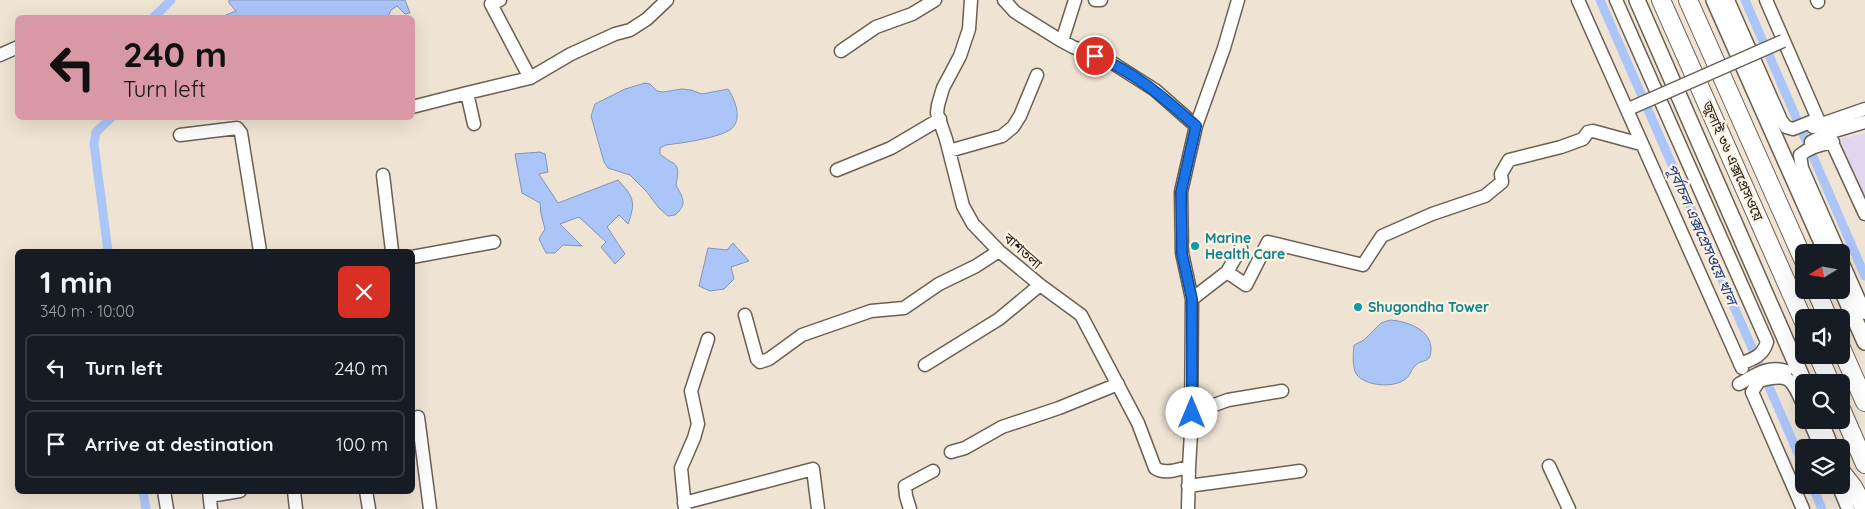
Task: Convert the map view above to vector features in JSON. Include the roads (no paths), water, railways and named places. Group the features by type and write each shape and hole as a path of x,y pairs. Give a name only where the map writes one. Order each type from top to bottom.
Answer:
{"highway":[{"name":"জুলাই ৩৬ এক্সপ্রেসওয়ে","path":"1662,0 1798,309"},
{"name":"জুলাই ৩৬ এক্সপ্রেসওয়ে","path":"1688,0 1796,244"},
{"path":"1848,364 1865,402"},
{"path":"1850,429 1865,464"},
{"path":"1850,484 1864,509"}],"main road":[{"path":"1638,0 1800,374"},
{"path":"1714,0 1770,122 1822,244"},
{"path":"1846,299 1865,342"},
{"path":"1850,491 1858,509"}],"street":[{"path":"500,0 491,4 530,78"},
{"path":"415,106 530,78 571,54 615,34 630,30 647,19 667,0"},
{"path":"841,51 876,28 912,14 935,0"},
{"name":"বাশতলা","path":"970,0 969,29 960,56 943,88 938,105 962,206 973,224 999,251 1040,286 1081,315 1138,423 1155,468 1165,472 1189,467"},
{"path":"1004,0 1015,12 1072,47 1111,62 1155,90 1196,126"},
{"path":"1062,41 1076,0"},
{"path":"1095,0 1100,0"},
{"path":"1188,509 1192,413 1192,299 1182,254 1181,192 1196,126 1224,48 1238,0"},
{"path":"1578,0 1739,372"},
{"path":"1616,0 1771,343"},
{"path":"1728,0 1782,120 1786,127 1793,132"},
{"path":"1766,0 1822,131 1865,214"},
{"path":"1776,23 1791,57"},
{"path":"1633,107 1783,41"},
{"path":"0,55 15,48"},
{"path":"949,151 1002,136 1013,127 1020,116 1037,75"},
{"path":"1619,94 1626,91 1643,131 1639,138"},
{"path":"467,93 474,124"},
{"path":"1795,182 1797,154 1822,131 1865,109"},
{"path":"837,170 891,148 940,119"},
{"path":"1770,122 1781,130 1793,132 1822,131 1865,122"},
{"path":"180,135 228,128 237,128 241,133 260,249"},
{"path":"1227,272 1246,285 1268,242 1315,255 1363,265 1382,236 1432,214 1485,196 1502,182 1501,174 1509,160 1583,140 1588,132 1593,130 1639,138"},
{"path":"1801,152 1802,168 1835,244"},
{"path":"383,175 392,249"},
{"path":"415,256 494,242"},
{"path":"1192,299 1227,272 1241,248"},
{"path":"745,315 757,359 760,362 768,359 802,336 871,312 904,308 939,284 976,266 999,251"},
{"path":"1850,279 1865,313"},
{"path":"924,365 999,319 1040,286"},
{"path":"1739,372 1767,356 1778,324"},
{"path":"708,339 691,391 698,424 694,438 680,468 685,506 813,469 818,509"},
{"path":"1739,372 1775,368 1782,373 1795,377"},
{"path":"1782,373 1759,381 1752,392 1803,509"},
{"path":"1782,373 1795,387"},
{"path":"952,452 965,448 1002,427 1059,408 1118,384"},
{"path":"1192,413 1228,400 1282,391"},
{"path":"418,417 430,509"},
{"path":"1549,466 1569,509"},
{"path":"910,509 907,502 906,486 933,471"},
{"path":"1188,486 1300,471"},
{"path":"164,494 167,509"},
{"path":"209,494 212,509"},
{"path":"294,494 296,509"},
{"path":"366,494 369,509"},
{"path":"1842,494 1848,509"}],"water":[{"path":"229,0 405,0 410,13 405,14 397,6 391,10 389,15 226,15 236,11 229,3"},
{"path":"645,83 650,84 657,91 663,92 682,89 702,94 728,89 737,109 735,125 726,132 700,140 666,145 660,148 660,154 676,165 678,171 676,185 683,204 682,208 675,215 668,216 659,208 630,175 608,168 604,162 591,116 595,104 625,89"},
{"path":"540,152 545,154 548,172 539,174 558,203 618,180 627,191 633,205 628,224 619,215 607,227 625,254 615,264 601,247 606,242 579,217 560,224 582,246 563,245 555,253 546,253 539,239 545,229 540,203 522,193 515,154"},
{"path":"733,243 749,261 731,267 734,279 724,289 710,291 699,286 708,248 727,250"},
{"path":"1390,320 1409,324 1421,330 1429,340 1431,347 1430,357 1417,364 1408,377 1399,383 1387,385 1373,384 1361,379 1355,372 1353,361 1354,345 1364,340 1381,323"}],"waterway":[{"path":"156,15 171,0"},
{"name":"পূর্বাচল এক্সপ্রেসওয়ে খাল","path":"1600,0 1795,446"},
{"name":"পূর্বাচল এক্সপ্রেসওয়ে খাল","path":"1745,0 1865,276"},
{"path":"108,249 94,144 96,132 109,120"},
{"path":"144,494 146,509"},
{"name":"পূর্বাচল এক্সপ্রেসওয়ে খাল","path":"1816,494 1822,509"}],"place":[{"name":"Marine Health Care","path":"1195,246"},
{"name":"Shugondha Tower","path":"1358,307"}]}
